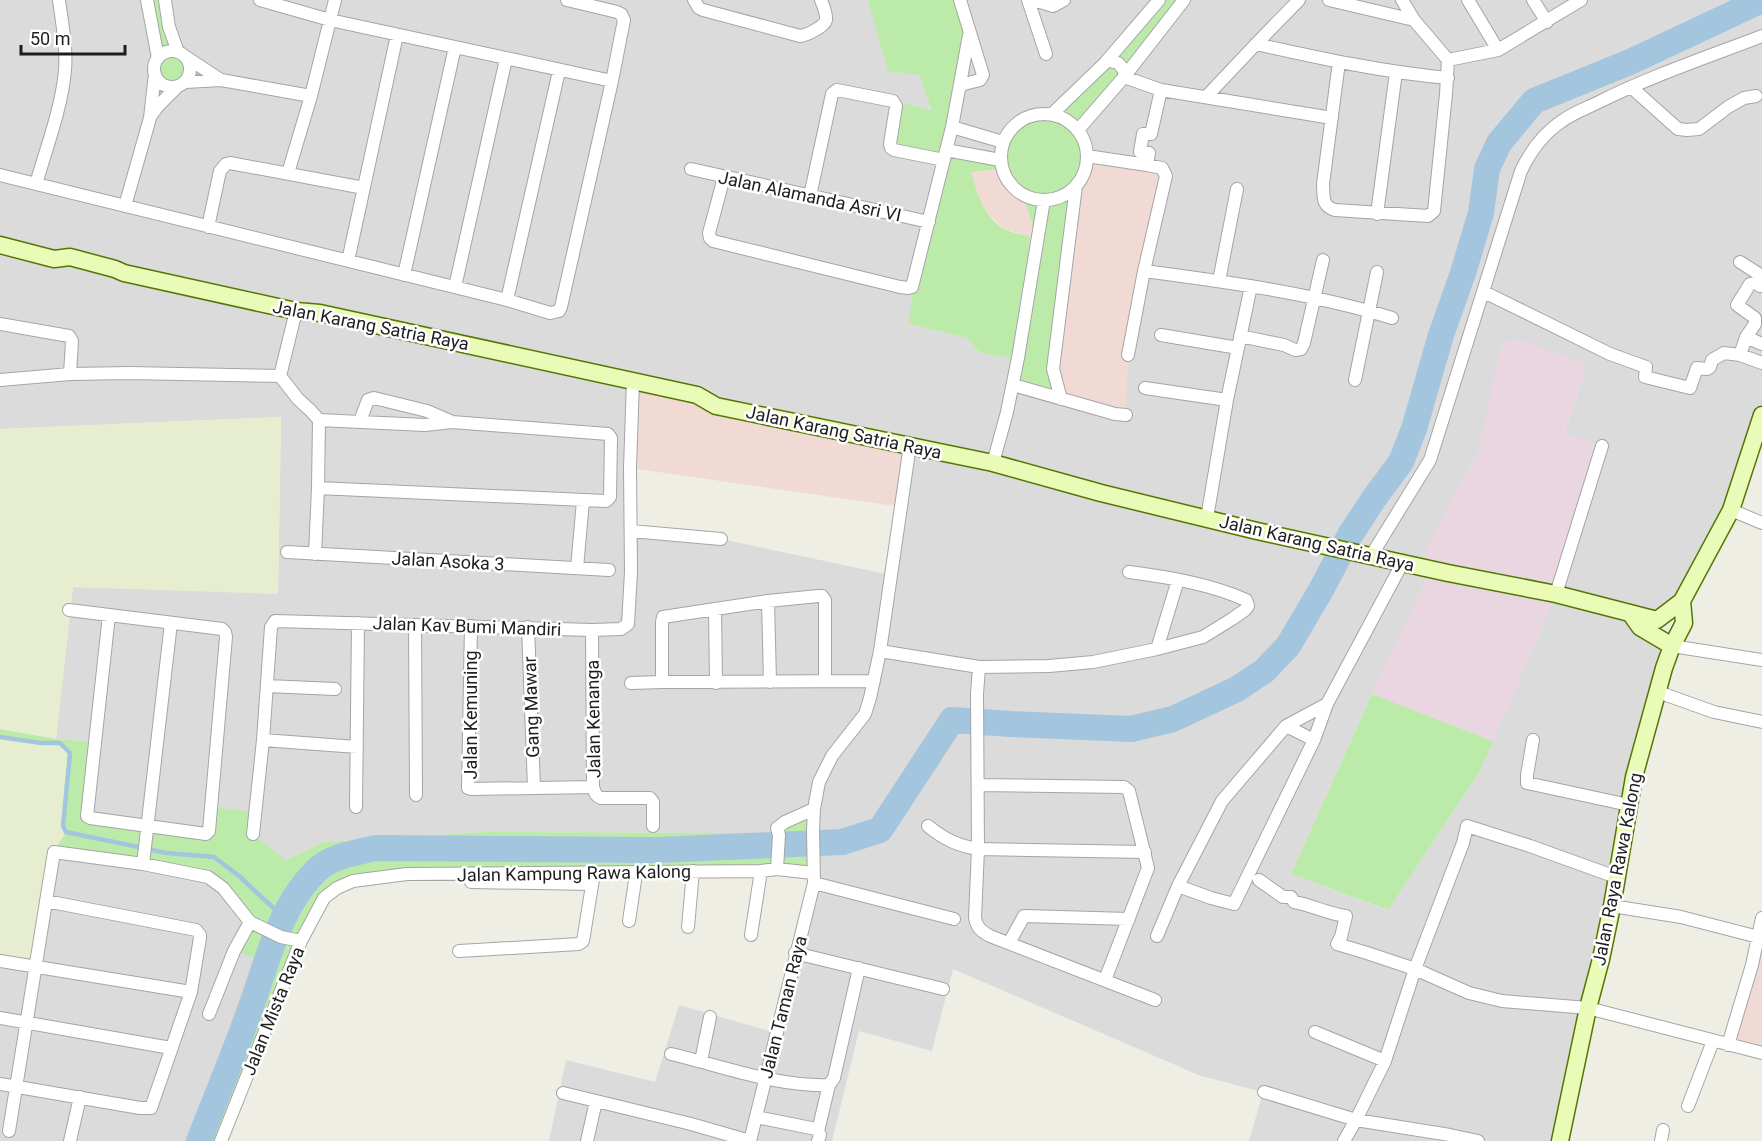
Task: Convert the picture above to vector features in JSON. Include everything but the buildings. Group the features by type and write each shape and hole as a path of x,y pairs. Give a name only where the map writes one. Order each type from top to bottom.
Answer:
{"street":[{"path":"36,184 62,90 65,70 66,54 59,0"},
{"path":"147,0 158,58"},
{"path":"150,118 158,106 190,74 190,65 169,27 165,0"},
{"path":"260,0 330,20 612,81"},
{"path":"288,173 311,96 335,0"},
{"path":"0,176 404,274 550,313 559,311 624,24 623,17 617,12 567,0"},
{"path":"694,0 703,10 800,36 811,33 824,23 826,18 821,0"},
{"path":"960,0 982,77 980,80 960,86"},
{"path":"1028,0 1046,54"},
{"path":"1034,0 1053,6 1064,0"},
{"path":"1052,114 1105,63 1159,0"},
{"path":"1078,130 1184,0"},
{"path":"1206,97 1299,0"},
{"path":"1329,0 1414,20"},
{"path":"1339,62 1323,184 1326,207 1335,210 1430,215 1434,211 1448,60 1414,20 1402,0"},
{"path":"1468,0 1498,50"},
{"path":"1533,0 1547,22"},
{"path":"1448,60 1498,50 1581,0"},
{"path":"348,261 397,35"},
{"path":"724,177 709,233 713,241 908,288 914,284 952,127 969,35"},
{"path":"1371,556 1430,460 1527,158 1541,140 1562,121 1631,87 1762,36"},
{"path":"1256,44 1339,62 1448,78"},
{"path":"404,274 456,47"},
{"path":"1115,51 1120,62 1132,65"},
{"path":"124,206 150,118 154,66 158,58 167,52 182,54 221,80"},
{"path":"455,287 506,59"},
{"path":"1105,63 1109,61 1118,63 1124,70 1124,76"},
{"path":"507,300 559,70"},
{"path":"1377,213 1396,72"},
{"path":"155,74 159,82 167,86 221,80 311,96"},
{"path":"1124,76 1161,90 1332,118"},
{"path":"1631,87 1678,129 1687,130 1699,129 1728,107 1744,98 1756,96"},
{"path":"810,196 832,94 837,90 893,101 896,106 890,144 894,150 1000,160"},
{"path":"1147,165 1149,153 1140,152 1143,134 1151,134 1161,90"},
{"path":"1035,114 1052,114 1063,118 1078,130 1086,144 1087,156 1083,176 1076,186 1052,199 1036,199 1023,195 1006,178 1000,160 1003,142 1012,127 1024,118 1035,114"},
{"path":"952,127 1003,142"},
{"path":"1087,156 1162,168 1166,176 1128,355"},
{"path":"208,226 220,171 230,163 364,188"},
{"name":"Jalan Alamanda Asri VI","path":"690,169 928,222"},
{"path":"1061,399 1053,369 1076,186"},
{"path":"1219,281 1237,189"},
{"path":"993,463 1013,385 1044,200"},
{"name":"Jalan Karang Satria Raya","path":"0,245 54,259 70,257 124,273 296,311 320,313 400,329 697,395 716,406 993,463 1101,493 1371,556 1556,594 1657,620 1682,601"},
{"path":"1161,335 1284,345 1299,351 1304,343 1323,260"},
{"path":"1740,262 1762,276"},
{"path":"1144,271 1251,286 1314,298 1392,318"},
{"path":"1355,380 1377,272"},
{"path":"1740,355 1746,337 1755,324 1755,318 1737,305 1750,284 1756,283 1760,286 1762,284"},
{"path":"1207,518 1227,400 1251,286"},
{"path":"1484,292 1610,354 1646,367 1645,377 1657,381 1690,388 1697,368 1707,369 1712,360 1725,353 1740,355 1762,363"},
{"path":"280,376 296,311"},
{"path":"0,324 69,336 72,341 70,375"},
{"path":"1746,337 1762,344"},
{"path":"0,380 70,375 166,373 280,376"},
{"path":"280,376 319,420 315,554"},
{"name":"Jalan Kav Bumi Mandiri","path":"253,834 273,623 358,623 592,630 621,630 628,624 633,381"},
{"path":"1013,385 1126,416"},
{"path":"1145,388 1227,400"},
{"path":"360,421 366,403 374,398 427,411 452,422"},
{"path":"1682,601 1731,510 1757,445 1762,415"},
{"path":"318,488 606,501 609,499 611,438 609,435 452,422 425,425 319,420"},
{"path":"777,869 779,835 777,828 814,809 819,782 826,766 865,714 880,651 910,445"},
{"path":"1556,594 1602,446"},
{"path":"577,568 583,501"},
{"path":"1731,510 1762,523"},
{"path":"631,531 721,539"},
{"name":"Jalan Asoka 3","path":"287,552 609,570"},
{"path":"1178,886 1234,904 1314,740 1327,704 1403,562"},
{"path":"880,651 979,668 1093,662 1203,637 1232,620 1248,606 1246,600 1238,597 1178,580 1129,572"},
{"path":"1157,649 1178,580"},
{"path":"662,682 663,617 818,596 825,600 825,681"},
{"path":"768,601 770,682"},
{"name":"Jalan Raya Rawa Kalong","path":"1560,1141 1612,906 1634,777 1672,646 1684,623 1682,601"},
{"path":"715,609 716,682"},
{"path":"69,610 110,615 222,630 226,634 207,834 146,829 87,816 110,615"},
{"path":"1629,613 1640,627 1672,646 1762,660"},
{"path":"143,864 171,623"},
{"path":"356,807 358,623"},
{"path":"415,625 416,795"},
{"name":"Jalan Kemuning","path":"471,626 468,788 593,787"},
{"name":"Gang Mawar","path":"528,627 534,788"},
{"name":"Jalan Kenanga","path":"592,630 593,787 596,796 601,798 650,798 653,802 653,826"},
{"path":"979,668 977,694 978,849 975,918 977,925 980,930 990,936 1155,1000"},
{"path":"631,683 874,681"},
{"path":"267,686 335,689"},
{"path":"1658,692 1714,712 1762,722"},
{"path":"1157,936 1178,886 1222,801 1286,726 1327,704"},
{"path":"1286,726 1314,740"},
{"path":"263,740 357,747"},
{"path":"1533,740 1527,783 1629,805"},
{"path":"978,785 1125,788 1129,791 1145,852 1148,873 1105,980"},
{"name":"Jalan Taman Raya","path":"750,1141 813,878 814,809"},
{"path":"928,826 946,840 978,849 1145,852"},
{"path":"1344,1141 1385,1061 1415,969 1463,843 1467,826 1616,877"},
{"path":"9,1131 54,852 143,864 208,877 223,888 256,925 281,937 301,941"},
{"name":"Jalan Kampung Rawa Kalong","path":"337,888 353,881 407,874 593,878 636,873 761,872 777,869 954,919"},
{"path":"688,927 693,872"},
{"path":"751,935 761,872"},
{"path":"629,921 636,873"},
{"path":"412,882 593,878 585,937 579,944 459,951"},
{"path":"1259,880 1283,897 1291,897 1294,902 1346,916 1337,944 1415,969 1469,993 1502,1001 1588,1008 1762,1053"},
{"name":"Jalan Mista Raya","path":"221,1141 301,941 324,898 337,888"},
{"path":"0,1084 151,1108 191,992 200,938 200,934 195,930 46,901"},
{"path":"1612,906 1681,917 1760,938"},
{"path":"1009,943 1024,916 1129,919"},
{"path":"1728,1045 1760,938 1762,918"},
{"path":"208,1014 234,951 256,925"},
{"path":"795,953 943,989"},
{"path":"0,961 191,992"},
{"path":"818,1136 829,1085 834,1078 858,968"},
{"path":"701,1061 710,1017"},
{"path":"0,1018 171,1048"},
{"path":"1315,1032 1385,1061"},
{"path":"1688,1106 1713,1041"},
{"path":"671,1054 765,1078 818,1086 829,1085"},
{"path":"1264,1092 1356,1120 1478,1141"},
{"path":"563,1093 750,1141"},
{"path":"70,1141 80,1097"},
{"path":"587,1141 596,1101"},
{"path":"756,1117 816,1129 818,1136"}],"shaded area":[{"path":"0,0 870,0 921,75 944,160 909,324 967,338 980,353 1087,156 1086,144 1078,130 1184,0 1762,0 1762,415 1705,557 1657,620 1631,613 1672,646 1560,1141 1249,1141 1263,1092 1201,1076 953,969 932,1051 859,1031 832,1141 549,1141 566,1060 655,1082 679,1005 776,1033 814,883 779,835 484,832 324,842 286,860 253,834 90,818 95,742 56,739 73,587 278,593 281,417 0,429","holes":["1585,373 1564,433 1602,446 1556,594 1480,771 1387,910 1291,874 1432,568 1430,545 1462,479 1478,455 1482,439","634,381 910,445 891,575 721,539 631,531","840,890 954,919 962,926"]},
{"path":"960,0 1159,0 1141,22 1000,160 946,150"},
{"path":"1087,156 1162,168 1128,355 1126,415 1061,399 1053,369 1076,186"},
{"path":"1002,169 1006,178 1023,195 1033,226 1030,237 1003,228 990,216 979,199 971,172"},
{"path":"1511,340 1523,341 1583,363 1585,373 1564,432 1602,446 1556,595 1493,741 1372,694 1431,569 1421,566 1429,545 1462,479 1478,455 1502,343"},
{"path":"633,381 910,445 902,507 630,468"},
{"path":"54,852 208,877 250,922 256,957 188,1141 0,1141 0,961"},
{"path":"1762,918 1762,1053 1728,1045"}],"green space":[{"path":"147,0 165,0 178,52 221,80 184,82 158,106 155,66 158,58"},
{"path":"868,0 960,0 969,35 947,150 1000,160 1004,140 1013,126 1028,117 1047,113 1105,63 1124,70 1078,130 1087,156 1083,176 1079,182 1053,369 1061,399 1016,386 1015,358 980,353 967,338 909,324 913,284 944,160 894,150 893,101 931,110 920,75 888,71","holes":["1002,169 1011,185 1023,195 1033,226 1028,257 1030,237 1006,230 990,217 982,203 971,172"]},
{"path":"1159,0 1184,0 1132,65 1120,62 1115,51"},
{"path":"281,417 278,594 73,587 56,739 0,729 0,429"},
{"path":"1372,694 1493,741 1480,771 1388,910 1291,874"},
{"path":"0,729 56,739 95,742 87,813 204,835 211,807 255,812 253,834 286,860 324,842 484,832 778,835 777,828 814,809 813,873 777,869 353,881 324,898 221,1141 188,1141 256,958 234,951 250,922 208,877 54,852 66,832 63,826 70,753 59,743 41,743 0,737"},
{"path":"0,737 41,743 60,743 70,753 66,832 54,852 35,966 0,961"}],"waterway":[{"path":"199,1141 282,921 303,886 316,871 336,858 375,848 657,850 842,842 880,830 952,720 1131,729 1173,719 1237,689 1264,671 1288,646 1350,535 1401,462 1414,429 1441,335 1481,213 1487,169 1499,143 1534,101 1630,62 1762,0"},
{"path":"0,737 41,743 60,743 70,753 63,826 66,832 167,853 214,857 239,876 283,917"}]}
